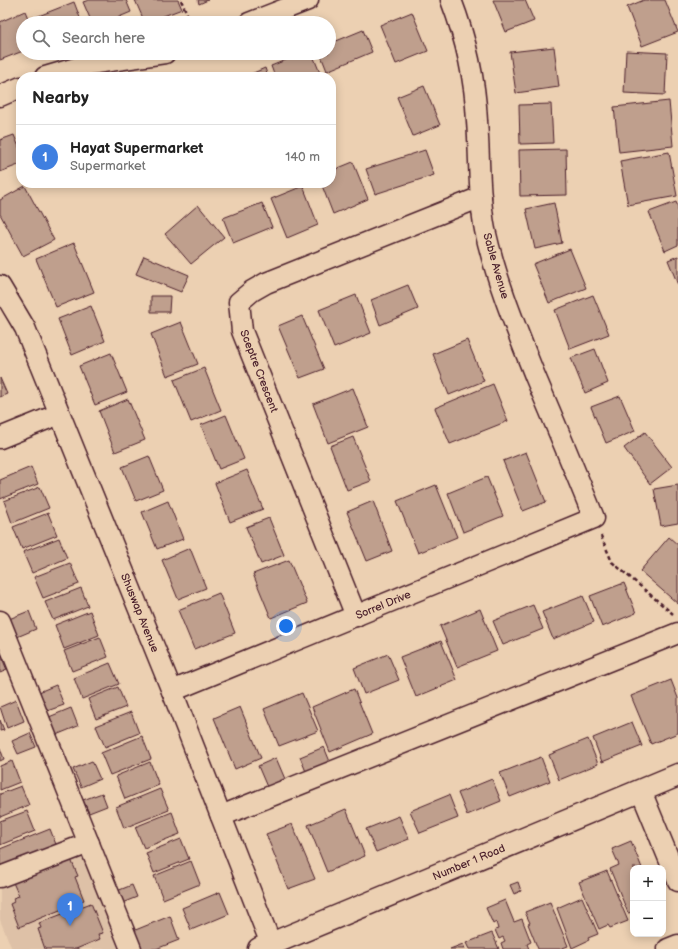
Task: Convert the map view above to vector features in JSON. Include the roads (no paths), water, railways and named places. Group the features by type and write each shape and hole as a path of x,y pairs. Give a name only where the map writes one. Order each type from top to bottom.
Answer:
{"main road":[{"name":"Number 1 Road","path":"265,946 678,775"}],"street":[{"path":"267,16 308,0"},
{"name":"Sable Avenue","path":"451,0 466,45 472,75 477,119 481,197 485,228 502,291 594,518"},
{"path":"62,72 88,64 116,60"},
{"path":"0,96 16,89"},
{"name":"Sceptre Crescent","path":"356,616 242,331 240,302 252,291 266,283 481,197"},
{"name":"Shuswap Avenue","path":"0,286 25,328 172,691 221,816 265,946"},
{"path":"0,438 59,414"},
{"name":"Sorrel Drive","path":"172,691 594,518"},
{"path":"0,621 132,949"},
{"path":"221,816 678,633"},
{"path":"641,790 678,881"},
{"path":"0,877 89,843"},
{"path":"668,949 678,945"}],"place":[{"name":"Hayat Supermarket","path":"70,926"}]}
